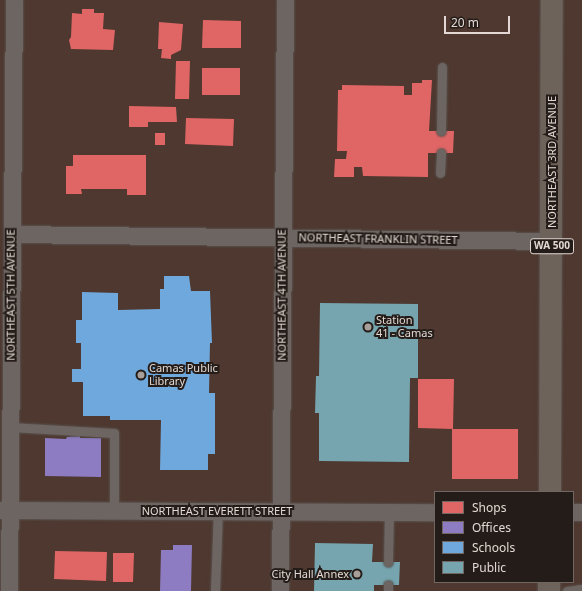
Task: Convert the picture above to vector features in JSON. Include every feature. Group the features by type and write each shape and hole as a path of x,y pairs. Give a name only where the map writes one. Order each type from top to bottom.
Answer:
{"main road":[{"name":"NORTHEAST 3RD AVENUE","path":"550,491 552,0"}],"street":[{"name":"NORTHEAST 5TH AVENUE","path":"9,591 5,510 10,427 5,401 12,234 14,0"},
{"name":"NORTHEAST 4TH AVENUE","path":"280,591 285,0"},
{"name":"NORTHEAST FRANKLIN STREET","path":"12,234 552,241"},
{"name":"NORTHEAST EVERETT STREET","path":"5,510 434,512"}],"lane":[{"path":"441,131 442,67"},
{"path":"440,173 441,153"},
{"path":"10,427 114,433 114,510"},
{"path":"215,591 218,510"},
{"path":"388,562 389,511"},
{"path":"567,591 582,589"}],"shaded area":[{"path":"0,0 582,0 582,591 0,591"}],"building: Shops":[{"path":"82,9 94,9 94,13 104,13 103,29 115,30 113,50 71,49 69,40 71,37 72,13 82,14"},
{"path":"203,20 241,21 241,48 202,48"},
{"path":"159,22 183,24 181,50 171,55 171,59 161,58 162,49 158,49"},
{"path":"176,61 190,61 189,99 175,99"},
{"path":"202,68 240,68 240,95 202,95"},
{"path":"422,80 432,80 429,131 454,131 453,153 428,153 428,177 363,176 362,167 354,167 354,177 334,177 335,159 346,159 347,151 337,151 338,90 342,90 342,85 404,86 404,95 412,95 412,83 422,83"},
{"path":"129,106 176,107 177,122 148,122 148,127 129,127"},
{"path":"186,118 234,119 233,146 185,144"},
{"path":"155,133 165,133 165,145 155,145"},
{"path":"73,155 146,155 146,195 127,195 127,189 81,189 82,194 66,194 66,166 73,166"},
{"path":"418,379 454,379 453,429 418,428"},
{"path":"452,429 518,429 518,479 452,479"},
{"path":"55,551 107,552 106,581 54,579"},
{"path":"113,553 134,553 133,582 113,582"}],"building: Offices":[{"path":"80,436 80,438 101,438 101,477 45,476 45,438 66,439 67,437"},
{"path":"173,545 192,545 191,591 160,591 161,550 173,550"}],"building: Schools":[{"name":"Camas Public Library","path":"164,276 189,276 191,291 210,291 212,343 210,343 209,393 215,393 215,454 208,454 208,470 160,470 161,420 110,420 110,416 83,416 83,382 72,382 72,369 81,369 81,343 76,343 76,320 82,320 82,292 118,293 118,310 160,309 160,289 164,289"}],"building: Public":[{"path":"320,303 418,304 418,378 410,378 409,462 319,461 319,413 315,413 316,376 319,376"},
{"name":"City Hall Annex","path":"315,543 373,544 372,562 400,562 399,585 374,585 374,591 314,591"}],"place":[{"name":"Station 41 - Camas","path":"368,327"},
{"name":"Camas Public Library","path":"141,375"},
{"name":"City Hall Annex","path":"357,574"}]}
